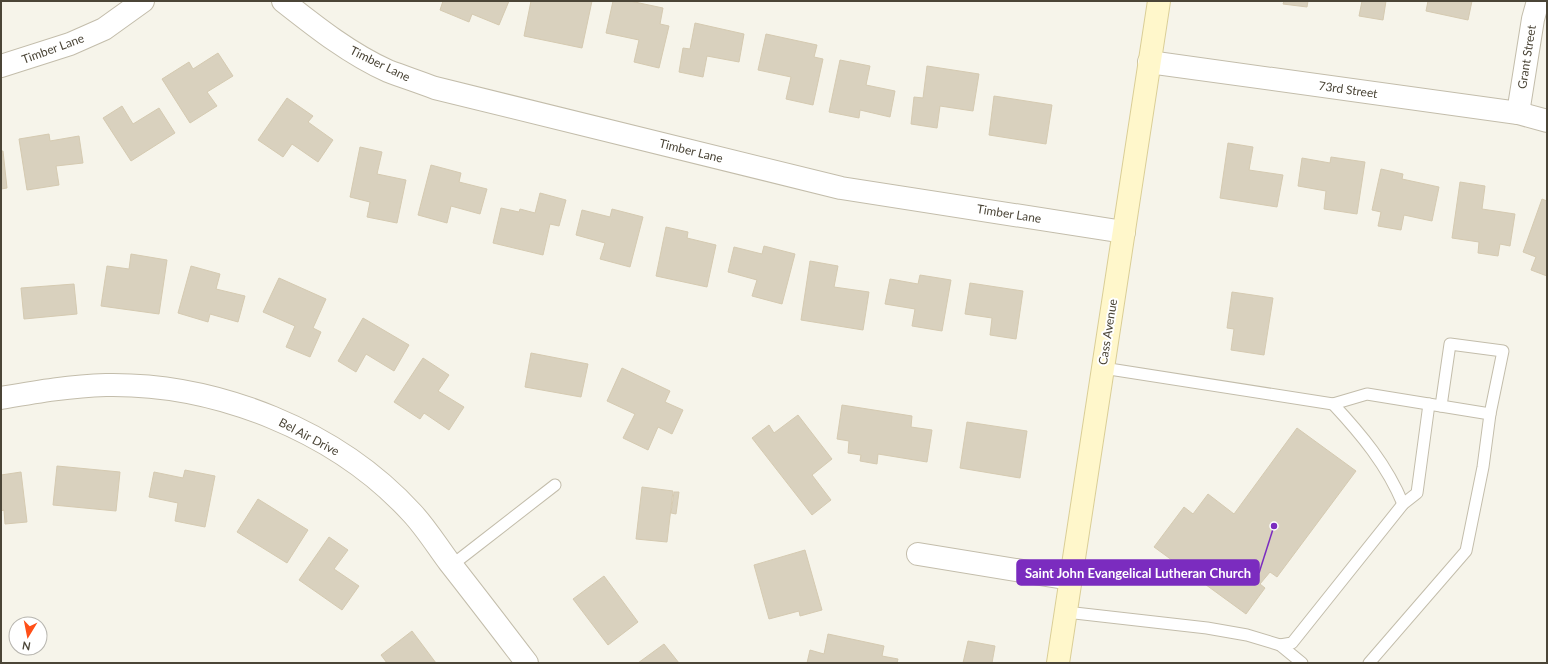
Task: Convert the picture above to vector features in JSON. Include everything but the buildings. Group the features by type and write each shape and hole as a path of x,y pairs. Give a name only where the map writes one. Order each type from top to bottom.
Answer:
{"main road":[{"name":"Cass Avenue","path":"1058,663 1158,1"}],"street":[{"name":"Timber Lane","path":"1,66 70,44 104,29 143,1"},
{"name":"Timber Lane","path":"283,1 314,26 350,50 388,71 435,88 841,188 1124,232"},
{"name":"Grant Street","path":"1518,113 1533,19 1538,1"},
{"name":"73rd Street","path":"1149,62 1518,113 1547,121"},
{"name":"Bel Air Drive","path":"1,398 57,388 99,386 156,388 187,392 226,402 264,414 301,431 336,451 369,474 413,514 527,663"},
{"path":"918,554 1071,579"}],"lane":[{"path":"1369,663 1466,551 1483,467 1490,414 1503,351 1450,344 1441,406"},
{"path":"1103,368 1332,404 1367,394 1490,414"},
{"path":"1332,404 1363,437 1394,481 1403,504"},
{"path":"1280,646 1292,643 1403,504 1417,493 1429,404"},
{"path":"452,565 555,485"},
{"path":"1066,612 1207,628 1247,636 1280,646 1302,663"}],"place":[{"name":"Saint John Evangelical Lutheran Church","path":"1274,526"}]}
